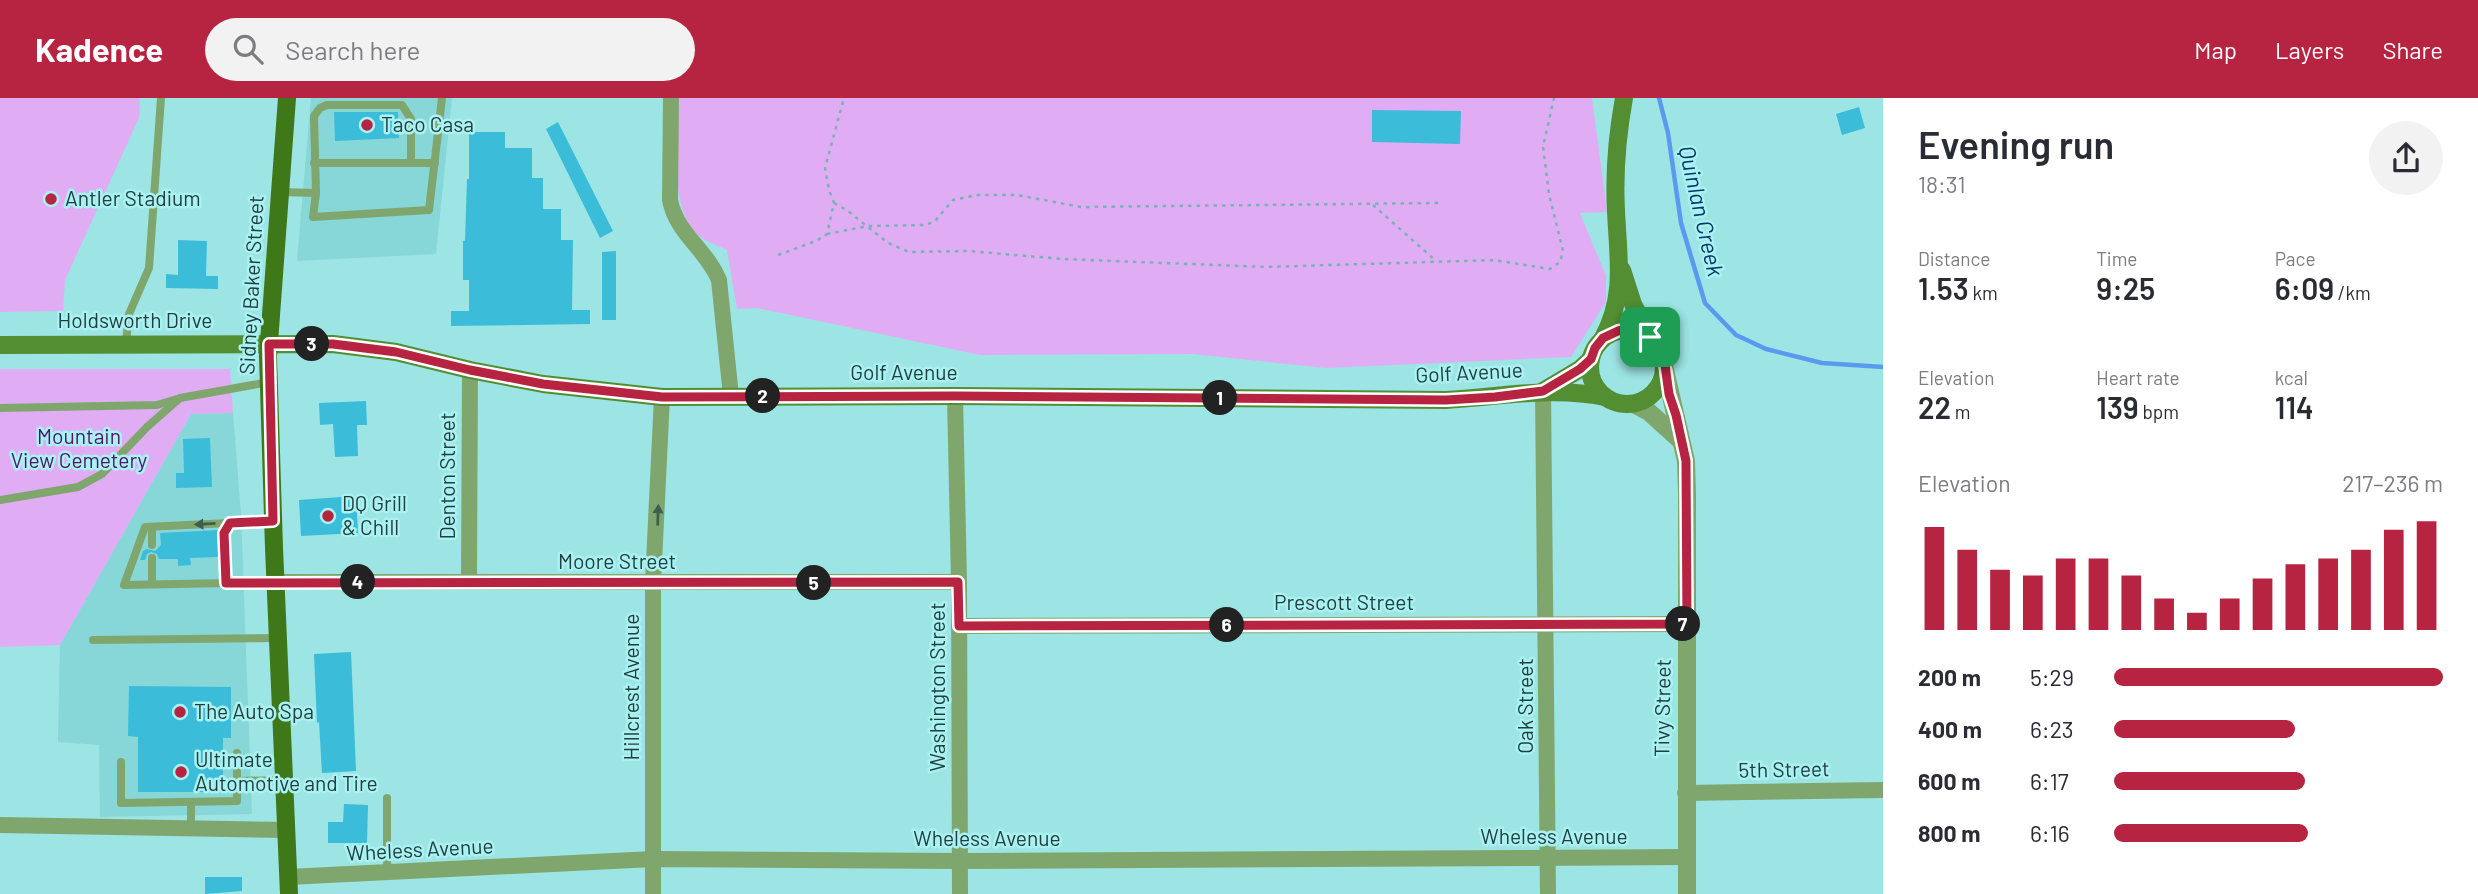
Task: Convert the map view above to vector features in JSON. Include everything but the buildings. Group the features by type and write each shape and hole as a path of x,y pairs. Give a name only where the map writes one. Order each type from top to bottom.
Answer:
{"main road":[{"name":"Sidney Baker Street","path":"287,98 269,344 269,382 288,886"},
{"path":"1621,267 1613,319 1595,348 1590,372 1593,383 1605,397 1619,404 1634,404 1642,402 1655,392 1665,370 1664,358 1633,304 1621,267 1615,173 1617,138 1624,98"},
{"path":"1603,338 1629,329 1650,337"},
{"name":"Holdsworth Drive","path":"0,345 269,344"},
{"name":"Golf Avenue","path":"269,344 333,344 396,352 543,384 662,397 955,396 1446,400 1543,391 1605,397"},
{"name":"Golf Avenue","path":"1543,391 1580,369 1591,359"}],"street":[{"path":"671,98 670,200 673,214 714,267 719,280 731,396"},
{"name":"Denton Street","path":"469,581 470,370"},
{"name":"Tivy Street","path":"1665,370 1686,461 1687,894"},
{"name":"Oak Street","path":"1543,391 1548,894"},
{"name":"Washington Street","path":"955,396 960,894"},
{"name":"Hillcrest Avenue","path":"653,894 653,583 656,565 662,397"},
{"path":"1634,404 1649,411 1680,440"},
{"name":"Moore Street","path":"275,582 958,582"},
{"name":"Prescott Street","path":"959,626 1687,624"},
{"name":"5th Street","path":"1685,793 1883,790"},
{"path":"0,825 286,830"},
{"name":"Wheless Avenue","path":"288,886 387,873 653,859 960,861 1687,857"}],"lane":[{"path":"126,343 129,314 149,268 161,98"},
{"path":"411,163 411,119 402,104 347,101 320,108 314,116 316,193 313,218 429,210 442,98"},
{"path":"314,163 435,163"},
{"path":"280,192 316,193"},
{"path":"0,408 158,405 180,398 269,382"},
{"path":"0,500 78,486 102,474 147,427 180,398"},
{"path":"273,521 145,527 124,584 275,582"},
{"path":"226,583 224,533 230,523"},
{"path":"152,527 152,545"},
{"path":"152,558 152,584"},
{"path":"93,640 278,639"},
{"path":"121,762 121,803 237,801 237,753"},
{"path":"238,781 284,779"},
{"path":"387,798 387,873"},
{"path":"191,802 191,828"}],"path":[{"path":"827,234 834,203 825,168 844,98"},
{"path":"834,203 888,243 909,252 969,251 1062,259 1267,267 1494,260 1550,269 1560,262 1563,251 1549,194 1543,147 1555,98"},
{"path":"778,255 816,241 827,234 868,226 926,225 934,221 953,200 976,195 1017,195 1081,207 1439,203"},
{"path":"1370,204 1381,210 1438,262"}],"shaded area":[{"path":"311,98 452,98 436,254 297,261"},
{"path":"233,413 241,514 252,814 100,817 99,745 58,742 60,645 191,414"}],"green space":[{"name":"Antler Stadium","path":"0,98 140,98 139,118 65,280 63,311 0,312"},
{"path":"679,98 1592,98 1607,212 1580,213 1606,276 1606,302 1571,357 1326,368 1192,354 980,355 757,308 737,309 727,250 702,238 683,211 676,153"},
{"name":"Mountain View Cemetery","path":"0,369 230,369 233,413 191,414 60,645 0,647"}],"waterway":[{"name":"Quinlan Creek","path":"1659,98 1668,133 1681,223 1705,303 1736,335 1766,349 1822,363 1883,367"}],"place":[{"name":"Taco Casa","path":"367,125"},
{"name":"Antler Stadium","path":"51,199"},
{"name":"DQ Grill & Chill","path":"328,516"},
{"name":"The Auto Spa","path":"180,712"},
{"name":"Ultimate Automotive and Tire","path":"181,772"}],"route":[{"path":"1629,329 1650,337 1664,358 1669,394 1686,461 1687,624 959,626 958,582 226,583 224,533 230,523 273,521 269,344 333,344 396,352 543,384 662,397 955,396 1446,400 1543,391 1580,369 1591,359 1603,338 1612,333 1629,329"}]}
